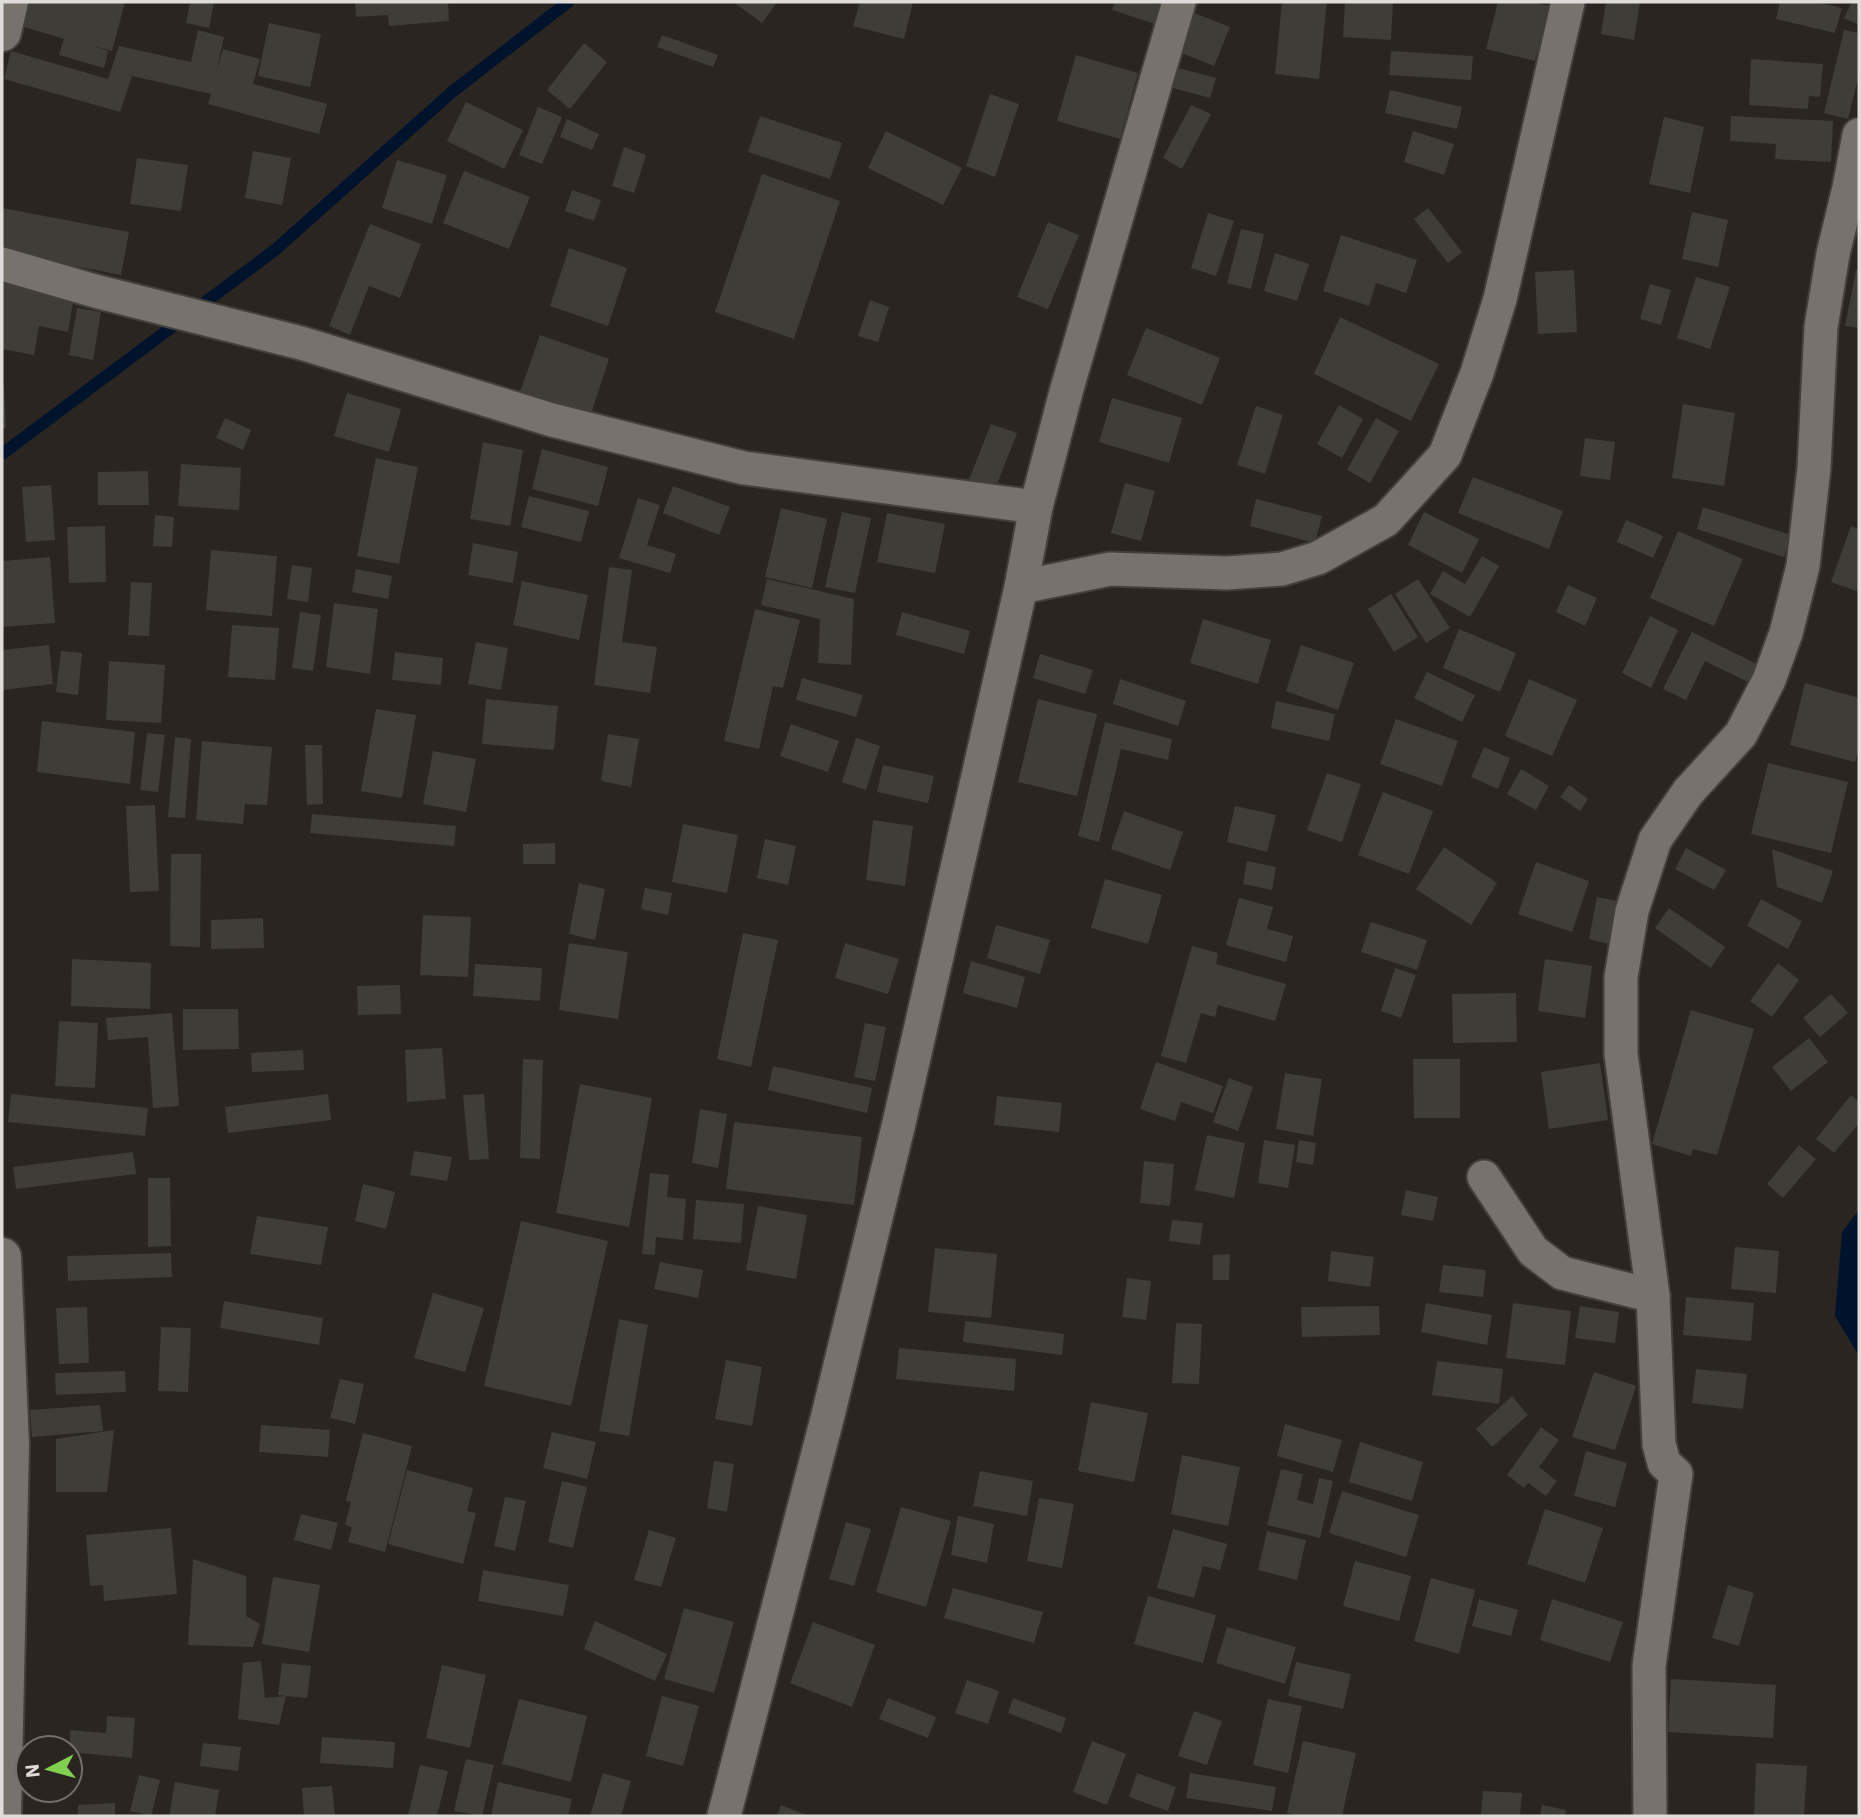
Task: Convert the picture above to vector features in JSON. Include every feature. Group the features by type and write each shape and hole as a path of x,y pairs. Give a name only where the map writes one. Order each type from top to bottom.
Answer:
{"street":[{"path":"2,32 9,2"},
{"path":"724,1816 828,1415 886,1176 1021,587 1036,507 1066,392 1179,2"},
{"path":"1021,587 1110,569 1227,573 1282,569 1318,558 1387,520 1445,455 1478,373 1500,299 1568,2"},
{"path":"1650,1816 1649,1666 1675,1474 1664,1463 1659,1444 1653,1296 1621,1054 1621,977 1632,911 1655,840 1688,792 1741,734 1769,680 1786,633 1803,566 1814,468 1821,327 1833,254 1859,135"},
{"path":"2,264 95,291 300,343 552,421 744,468 1036,507"},
{"path":"1484,1177 1532,1251 1562,1273 1653,1296"},
{"path":"2,1257 10,1445 2,1816"}],"water":[{"path":"1859,1210 1859,1356 1835,1316 1842,1232"}],"building":[{"path":"28,2 125,2 112,51 90,45 108,51 104,68 59,55 64,39 21,26"},
{"path":"190,2 214,2 209,28 186,23"},
{"path":"355,2 448,2 449,21 389,26 388,15 356,17"},
{"path":"733,2 777,2 762,23"},
{"path":"860,2 913,2 904,39 853,26"},
{"path":"1115,2 1162,2 1155,24 1112,10"},
{"path":"1282,2 1327,2 1319,79 1275,74"},
{"path":"1345,2 1393,2 1391,40 1343,37"},
{"path":"1498,2 1532,2 1549,6 1535,61 1486,49"},
{"path":"1606,2 1640,2 1634,40 1601,34"},
{"path":"1780,2 1817,2 1842,8 1835,33 1776,19"},
{"path":"1852,2 1859,2 1859,25 1844,18"},
{"path":"1194,13 1230,27 1214,66 1179,52"},
{"path":"269,23 321,34 310,87 258,76"},
{"path":"198,30 224,37 216,74 223,49 260,59 253,84 327,104 319,134 208,104 211,94 132,76 120,112 4,79 11,51 108,79 119,46 191,62"},
{"path":"1844,30 1859,33 1859,74 1848,119 1824,113"},
{"path":"662,35 718,55 713,67 657,47"},
{"path":"584,43 607,62 570,109 547,90"},
{"path":"1391,51 1473,56 1471,80 1389,75"},
{"path":"1076,55 1138,73 1120,139 1057,121"},
{"path":"1751,59 1823,64 1820,97 1809,96 1808,109 1749,105"},
{"path":"1179,68 1216,78 1210,98 1173,88"},
{"path":"1390,90 1462,107 1457,129 1385,113"},
{"path":"990,94 1019,104 995,177 966,166"},
{"path":"466,102 523,130 504,169 447,141"},
{"path":"1191,105 1211,114 1182,169 1163,158"},
{"path":"538,107 562,117 542,164 519,155"},
{"path":"760,116 842,143 830,179 748,152"},
{"path":"1731,116 1833,121 1831,162 1775,159 1776,144 1730,141"},
{"path":"1664,117 1704,127 1690,193 1649,184"},
{"path":"567,119 599,134 592,150 560,137"},
{"path":"886,131 962,168 943,205 868,168"},
{"path":"1413,131 1454,144 1444,175 1404,162"},
{"path":"624,147 646,155 634,193 612,186"},
{"path":"253,151 291,158 282,205 245,198"},
{"path":"137,158 188,165 181,211 130,204"},
{"path":"397,160 447,175 432,224 382,208"},
{"path":"464,171 530,197 509,249 443,223"},
{"path":"762,174 840,201 794,339 715,312"},
{"path":"572,190 601,200 594,221 565,211"},
{"path":"2,208 129,232 121,275 2,252"},
{"path":"1428,208 1462,252 1448,263 1414,219"},
{"path":"1692,212 1728,220 1718,267 1682,259"},
{"path":"1208,213 1234,221 1216,276 1191,268"},
{"path":"1048,222 1079,235 1048,309 1017,297"},
{"path":"370,224 421,244 400,298 369,286 350,335 329,326"},
{"path":"1241,229 1264,234 1251,289 1227,283"},
{"path":"1341,235 1417,260 1406,293 1376,283 1369,306 1323,291"},
{"path":"569,248 627,268 608,326 550,306"},
{"path":"1275,253 1309,264 1297,301 1264,291"},
{"path":"1574,270 1577,332 1538,334 1535,272"},
{"path":"1856,270 1859,270 1859,328 1845,326"},
{"path":"1696,277 1730,287 1710,349 1677,338"},
{"path":"2,283 74,295 68,332 39,326 34,355 2,349"},
{"path":"1650,284 1671,290 1661,325 1640,319"},
{"path":"870,300 889,307 878,342 858,336"},
{"path":"77,308 101,312 93,360 69,355"},
{"path":"1340,317 1439,364 1411,421 1314,374"},
{"path":"1146,328 1220,358 1202,405 1127,375"},
{"path":"540,335 609,359 590,417 520,392"},
{"path":"4,385 6,428 2,428"},
{"path":"347,393 401,409 389,452 334,436"},
{"path":"1112,398 1182,418 1169,463 1099,442"},
{"path":"1683,404 1735,413 1724,486 1672,478"},
{"path":"1339,405 1363,419 1342,458 1317,444"},
{"path":"1256,406 1283,415 1265,474 1237,465"},
{"path":"225,418 251,430 243,450 216,438"},
{"path":"1376,418 1399,431 1370,483 1347,470"},
{"path":"991,424 1017,433 994,492 968,482"},
{"path":"1585,438 1615,442 1610,480 1580,476"},
{"path":"483,442 523,450 510,526 470,519"},
{"path":"542,449 608,467 598,506 532,489"},
{"path":"376,458 418,467 399,564 357,556"},
{"path":"181,464 241,468 239,510 178,506"},
{"path":"148,471 149,505 98,505 98,472"},
{"path":"1473,477 1563,511 1549,549 1458,513"},
{"path":"1125,483 1155,491 1141,541 1111,533"},
{"path":"51,485 55,540 26,542 22,487"},
{"path":"673,486 730,507 719,535 663,513"},
{"path":"529,496 589,511 581,542 521,527"},
{"path":"638,498 660,505 647,545 676,554 670,573 619,558"},
{"path":"1256,499 1322,516 1315,543 1250,526"},
{"path":"1703,507 1791,535 1784,557 1697,529"},
{"path":"781,508 827,519 812,588 765,577"},
{"path":"842,512 871,518 855,593 825,587"},
{"path":"1424,512 1479,539 1462,573 1408,545"},
{"path":"887,513 945,524 935,573 877,562"},
{"path":"155,515 174,517 172,547 153,546"},
{"path":"1626,520 1663,536 1653,558 1617,542"},
{"path":"105,526 106,582 69,583 67,527"},
{"path":"1851,526 1859,529 1859,592 1831,582"},
{"path":"1678,531 1743,559 1714,626 1650,598"},
{"path":"473,543 518,552 513,583 468,575"},
{"path":"211,550 277,556 272,616 206,610"},
{"path":"1482,556 1499,566 1470,617 1430,594 1443,571 1465,584"},
{"path":"50,557 55,623 2,627 2,561"},
{"path":"292,565 312,568 308,602 287,599"},
{"path":"609,567 632,570 622,642 657,647 650,693 594,685"},
{"path":"356,569 392,576 388,599 352,592"},
{"path":"767,579 854,599 851,665 818,663 820,619 761,605"},
{"path":"1418,579 1450,628 1426,643 1395,594"},
{"path":"522,581 588,595 579,640 513,625"},
{"path":"131,582 152,583 149,636 128,635"},
{"path":"1568,585 1597,598 1585,626 1556,612"},
{"path":"1391,594 1418,637 1394,652 1368,609"},
{"path":"334,603 378,609 370,674 326,667"},
{"path":"755,609 800,620 783,688 773,686 759,749 724,741"},
{"path":"300,612 321,615 313,671 292,668"},
{"path":"902,612 970,631 964,654 896,635"},
{"path":"1650,616 1678,630 1651,688 1622,673"},
{"path":"1203,619 1271,640 1258,684 1190,663"},
{"path":"232,625 279,628 275,680 228,677"},
{"path":"1459,629 1516,653 1500,692 1443,668"},
{"path":"1692,632 1759,665 1750,683 1705,661 1686,700 1663,689"},
{"path":"476,642 508,648 501,690 468,684"},
{"path":"49,645 53,684 2,690 2,650"},
{"path":"1301,645 1354,663 1338,710 1286,691"},
{"path":"61,651 82,653 78,695 56,692"},
{"path":"395,652 443,658 441,685 392,680"},
{"path":"1040,654 1093,670 1085,694 1033,678"},
{"path":"109,661 165,665 161,723 106,720"},
{"path":"1427,672 1475,695 1462,722 1414,698"},
{"path":"802,678 863,695 856,717 796,700"},
{"path":"1120,679 1186,701 1178,726 1113,704"},
{"path":"1529,679 1577,700 1552,756 1505,736"},
{"path":"1805,683 1859,698 1859,747 1855,762 1790,745"},
{"path":"486,699 558,706 554,750 482,744"},
{"path":"1038,699 1097,714 1077,796 1018,782"},
{"path":"1276,701 1335,714 1329,741 1271,728"},
{"path":"376,709 416,715 402,798 361,791"},
{"path":"1396,719 1458,741 1442,786 1380,764"},
{"path":"42,721 135,732 130,784 37,772"},
{"path":"1105,722 1172,739 1168,760 1121,749 1099,842 1078,836"},
{"path":"791,724 839,741 828,772 780,756"},
{"path":"147,733 165,735 158,792 140,790"},
{"path":"608,734 639,739 631,787 601,781"},
{"path":"175,737 191,739 185,818 168,817"},
{"path":"856,738 880,746 866,790 842,782"},
{"path":"202,741 272,747 267,805 245,804 243,824 196,820"},
{"path":"305,745 322,745 323,804 307,805"},
{"path":"1484,747 1510,758 1498,789 1471,777"},
{"path":"433,751 476,759 466,812 423,804"},
{"path":"1768,763 1848,782 1831,853 1751,834"},
{"path":"883,765 934,776 928,803 877,792"},
{"path":"1521,769 1549,786 1536,810 1507,794"},
{"path":"1327,773 1361,784 1342,842 1307,830"},
{"path":"1569,785 1588,799 1580,811 1560,797"},
{"path":"1383,792 1433,811 1409,874 1358,855"},
{"path":"155,805 159,891 130,892 126,806"},
{"path":"1235,806 1276,815 1267,852 1227,842"},
{"path":"1124,811 1183,832 1170,870 1111,849"},
{"path":"312,814 456,826 454,846 310,833"},
{"path":"873,820 913,826 905,886 866,880"},
{"path":"683,824 738,835 727,893 672,882"},
{"path":"765,839 796,846 788,885 757,878"},
{"path":"555,843 555,864 523,864 523,844"},
{"path":"1444,847 1497,883 1471,925 1416,889"},
{"path":"1686,848 1726,870 1714,890 1675,869"},
{"path":"1772,849 1833,871 1822,903 1777,887"},
{"path":"171,854 201,854 200,947 170,946"},
{"path":"1247,861 1276,867 1272,890 1243,884"},
{"path":"1536,862 1589,881 1572,932 1518,914"},
{"path":"1105,879 1162,895 1148,944 1091,928"},
{"path":"579,883 605,889 595,940 569,934"},
{"path":"645,888 672,893 668,915 641,909"},
{"path":"1597,897 1618,901 1609,944 1589,939"},
{"path":"1239,898 1273,907 1267,929 1293,936 1286,962 1226,945"},
{"path":"1761,899 1802,921 1788,949 1747,926"},
{"path":"1669,908 1725,947 1711,968 1655,928"},
{"path":"423,915 471,917 468,977 420,975"},
{"path":"263,918 264,948 211,949 211,920"},
{"path":"1371,922 1427,940 1417,970 1361,952"},
{"path":"996,925 1050,940 1040,974 987,958"},
{"path":"743,933 778,940 751,1067 717,1059"},
{"path":"569,943 628,952 618,1019 559,1010"},
{"path":"845,943 899,959 888,994 835,978"},
{"path":"1192,946 1218,953 1216,964 1286,984 1275,1021 1218,1005 1215,1017 1201,1013 1186,1063 1161,1056"},
{"path":"72,959 151,963 150,1009 71,1006"},
{"path":"1545,959 1592,966 1585,1018 1538,1011"},
{"path":"971,961 1025,977 1017,1008 963,993"},
{"path":"1778,963 1799,980 1772,1017 1750,1001"},
{"path":"475,964 542,968 540,1001 473,996"},
{"path":"1395,968 1416,975 1401,1018 1381,1011"},
{"path":"400,985 401,1014 358,1015 357,986"},
{"path":"1516,993 1517,1042 1453,1043 1452,994"},
{"path":"1831,994 1848,1013 1820,1037 1803,1018"},
{"path":"183,1009 238,1009 239,1049 183,1050"},
{"path":"1691,1010 1754,1029 1717,1155 1693,1149 1691,1156 1652,1144"},
{"path":"172,1013 179,1106 153,1108 148,1037 108,1040 106,1018"},
{"path":"59,1021 98,1023 95,1088 55,1086"},
{"path":"865,1023 886,1027 875,1081 854,1077"},
{"path":"1809,1038 1828,1062 1791,1091 1772,1067"},
{"path":"442,1048 446,1099 407,1102 405,1050"},
{"path":"303,1050 304,1070 252,1072 251,1053"},
{"path":"523,1059 543,1060 540,1159 520,1158"},
{"path":"1413,1059 1460,1059 1460,1118 1414,1118"},
{"path":"1156,1062 1223,1086 1213,1113 1181,1102 1175,1121 1140,1109"},
{"path":"1600,1063 1608,1120 1549,1129 1541,1072"},
{"path":"773,1066 872,1088 867,1113 768,1090"},
{"path":"1285,1073 1322,1079 1313,1136 1276,1129"},
{"path":"1229,1078 1253,1087 1238,1131 1213,1122"},
{"path":"580,1084 652,1098 629,1227 556,1213"},
{"path":"11,1094 148,1108 145,1136 8,1122"},
{"path":"328,1094 331,1120 228,1133 225,1107"},
{"path":"484,1094 489,1159 469,1160 463,1095"},
{"path":"1851,1095 1859,1102 1859,1123 1834,1153 1816,1139"},
{"path":"997,1096 1062,1103 1059,1132 994,1125"},
{"path":"700,1109 727,1114 718,1168 692,1163"},
{"path":"734,1122 862,1137 854,1205 726,1189"},
{"path":"1207,1135 1245,1143 1234,1198 1195,1190"},
{"path":"1264,1140 1295,1145 1288,1188 1258,1183"},
{"path":"1299,1140 1316,1143 1313,1165 1296,1162"},
{"path":"1799,1145 1816,1159 1783,1198 1767,1184"},
{"path":"414,1151 452,1157 447,1181 410,1175"},
{"path":"133,1152 136,1174 16,1189 13,1167"},
{"path":"1144,1161 1174,1164 1170,1206 1140,1203"},
{"path":"650,1173 669,1175 667,1197 686,1199 683,1240 656,1237 655,1255 642,1254"},
{"path":"148,1178 170,1178 171,1246 148,1247"},
{"path":"363,1184 395,1192 386,1229 355,1221"},
{"path":"1406,1190 1438,1197 1433,1221 1401,1215"},
{"path":"696,1200 744,1204 741,1243 693,1239"},
{"path":"758,1206 807,1215 796,1279 746,1270"},
{"path":"257,1216 328,1227 321,1265 250,1254"},
{"path":"1172,1220 1203,1223 1200,1245 1169,1241"},
{"path":"521,1221 608,1241 571,1406 484,1386"},
{"path":"1735,1247 1779,1251 1776,1293 1731,1289"},
{"path":"935,1248 997,1254 991,1318 928,1312"},
{"path":"1331,1251 1374,1257 1370,1287 1328,1281"},
{"path":"171,1253 172,1277 68,1281 67,1256"},
{"path":"1230,1254 1229,1280 1213,1280 1213,1255"},
{"path":"660,1262 703,1270 698,1298 654,1289"},
{"path":"1443,1265 1486,1270 1483,1297 1439,1292"},
{"path":"1127,1278 1151,1281 1146,1320 1122,1317"},
{"path":"433,1293 484,1308 465,1372 414,1358"},
{"path":"1686,1297 1754,1303 1751,1341 1683,1335"},
{"path":"224,1301 323,1318 319,1345 220,1328"},
{"path":"1426,1303 1492,1315 1487,1345 1421,1332"},
{"path":"1513,1303 1571,1311 1565,1365 1506,1358"},
{"path":"1379,1306 1380,1335 1302,1337 1301,1307"},
{"path":"1580,1306 1619,1312 1615,1343 1575,1338"},
{"path":"87,1307 89,1363 59,1364 56,1308"},
{"path":"619,1319 648,1325 629,1436 599,1431"},
{"path":"965,1321 1064,1334 1062,1355 963,1342"},
{"path":"1176,1323 1202,1324 1199,1384 1172,1383"},
{"path":"161,1327 191,1328 188,1392 158,1391"},
{"path":"899,1348 1016,1359 1014,1391 896,1379"},
{"path":"726,1360 762,1367 752,1426 715,1419"},
{"path":"1437,1361 1503,1369 1499,1404 1432,1395"},
{"path":"1696,1369 1747,1374 1743,1409 1692,1403"},
{"path":"125,1371 126,1392 56,1395 55,1373"},
{"path":"1594,1372 1636,1386 1615,1450 1572,1437"},
{"path":"340,1379 364,1384 355,1424 330,1418"},
{"path":"1512,1396 1528,1415 1492,1447 1476,1429"},
{"path":"1091,1402 1148,1413 1134,1482 1078,1471"},
{"path":"100,1405 103,1431 32,1437 30,1410"},
{"path":"1285,1424 1342,1440 1333,1472 1277,1456"},
{"path":"261,1425 330,1430 328,1457 259,1452"},
{"path":"1541,1427 1559,1440 1539,1467 1557,1481 1546,1496 1528,1483 1524,1488 1507,1475"},
{"path":"114,1430 107,1492 56,1492 56,1439"},
{"path":"552,1432 596,1442 587,1479 543,1468"},
{"path":"363,1433 412,1446 385,1552 348,1542 352,1527 345,1525 351,1502 346,1501"},
{"path":"1360,1442 1423,1462 1412,1501 1349,1482"},
{"path":"1586,1451 1627,1463 1615,1507 1574,1496"},
{"path":"1182,1455 1240,1467 1228,1526 1171,1514"},
{"path":"714,1461 734,1464 727,1512 707,1508"},
{"path":"1281,1469 1303,1474 1297,1500 1313,1504 1319,1478 1333,1481 1320,1538 1267,1525"},
{"path":"407,1470 473,1488 467,1511 476,1513 463,1564 388,1544"},
{"path":"980,1471 1033,1481 1027,1516 973,1506"},
{"path":"562,1481 587,1487 573,1548 548,1542"},
{"path":"1342,1491 1419,1515 1406,1557 1329,1533"},
{"path":"505,1497 526,1501 515,1551 494,1546"},
{"path":"1039,1498 1074,1504 1062,1568 1027,1561"},
{"path":"901,1507 951,1521 926,1607 876,1592"},
{"path":"1545,1509 1603,1528 1585,1583 1527,1564"},
{"path":"301,1514 338,1523 331,1550 294,1540"},
{"path":"958,1516 994,1524 987,1563 951,1555"},
{"path":"846,1522 871,1529 854,1586 829,1579"},
{"path":"171,1528 177,1594 104,1601 103,1585 90,1586 86,1535"},
{"path":"1173,1529 1227,1544 1220,1570 1203,1566 1194,1598 1157,1588"},
{"path":"649,1530 676,1538 661,1587 634,1580"},
{"path":"1267,1531 1306,1540 1297,1580 1258,1570"},
{"path":"193,1559 246,1576 246,1616 260,1624 253,1647 188,1645"},
{"path":"1355,1561 1411,1576 1399,1621 1343,1606"},
{"path":"483,1570 569,1585 563,1616 478,1601"},
{"path":"273,1577 320,1585 309,1652 262,1644"},
{"path":"1431,1578 1475,1590 1459,1654 1414,1641"},
{"path":"1728,1585 1754,1593 1739,1646 1712,1638"},
{"path":"953,1588 1043,1612 1034,1643 944,1618"},
{"path":"1148,1596 1216,1615 1203,1663 1134,1644"},
{"path":"1479,1599 1518,1610 1511,1636 1472,1626"},
{"path":"1552,1599 1623,1622 1610,1662 1540,1640"},
{"path":"684,1608 734,1622 714,1693 664,1679"},
{"path":"595,1621 667,1654 655,1681 584,1649"},
{"path":"813,1622 875,1645 852,1707 790,1683"},
{"path":"1227,1627 1296,1647 1285,1684 1216,1663"},
{"path":"261,1661 265,1698 286,1696 279,1725 238,1719 243,1663"},
{"path":"1296,1662 1351,1674 1343,1709 1288,1696"},
{"path":"282,1663 311,1666 307,1698 278,1695"},
{"path":"442,1665 486,1675 470,1748 426,1738"},
{"path":"1671,1679 1776,1685 1773,1738 1668,1732"},
{"path":"967,1680 999,1691 988,1724 955,1713"},
{"path":"662,1696 699,1706 683,1766 646,1756"},
{"path":"888,1698 936,1717 928,1738 879,1719"},
{"path":"1013,1698 1066,1718 1061,1733 1008,1713"},
{"path":"519,1699 587,1716 571,1782 502,1764"},
{"path":"1268,1699 1302,1706 1288,1773 1253,1765"},
{"path":"1194,1711 1222,1721 1207,1765 1178,1756"},
{"path":"107,1716 135,1718 132,1758 84,1753 84,1734 70,1734 70,1730 106,1733"},
{"path":"322,1737 395,1742 393,1768 320,1763"},
{"path":"1092,1741 1126,1754 1107,1805 1073,1792"},
{"path":"1303,1741 1356,1753 1342,1816 1300,1816 1287,1813"},
{"path":"203,1743 241,1747 238,1771 200,1766"},
{"path":"466,1759 494,1765 482,1816 454,1811"},
{"path":"1756,1763 1807,1766 1804,1816 1754,1816"},
{"path":"420,1765 448,1771 437,1816 408,1816"},
{"path":"603,1773 631,1781 621,1816 590,1816"},
{"path":"1137,1773 1176,1787 1168,1811 1129,1797"},
{"path":"1190,1773 1276,1787 1272,1811 1186,1798"},
{"path":"139,1775 160,1780 151,1816 130,1811"},
{"path":"175,1782 219,1790 215,1816 169,1816"},
{"path":"498,1782 572,1799 568,1816 491,1816"},
{"path":"332,1786 335,1816 304,1816 302,1788"},
{"path":"1483,1791 1522,1793 1520,1816 1481,1816"},
{"path":"115,1803 115,1816 78,1816 78,1805"},
{"path":"781,1805 809,1816 777,1816"},
{"path":"1542,1805 1566,1810 1565,1816 1540,1816"}],"waterway":[{"path":"2,454 275,250 452,92 568,2"}]}
